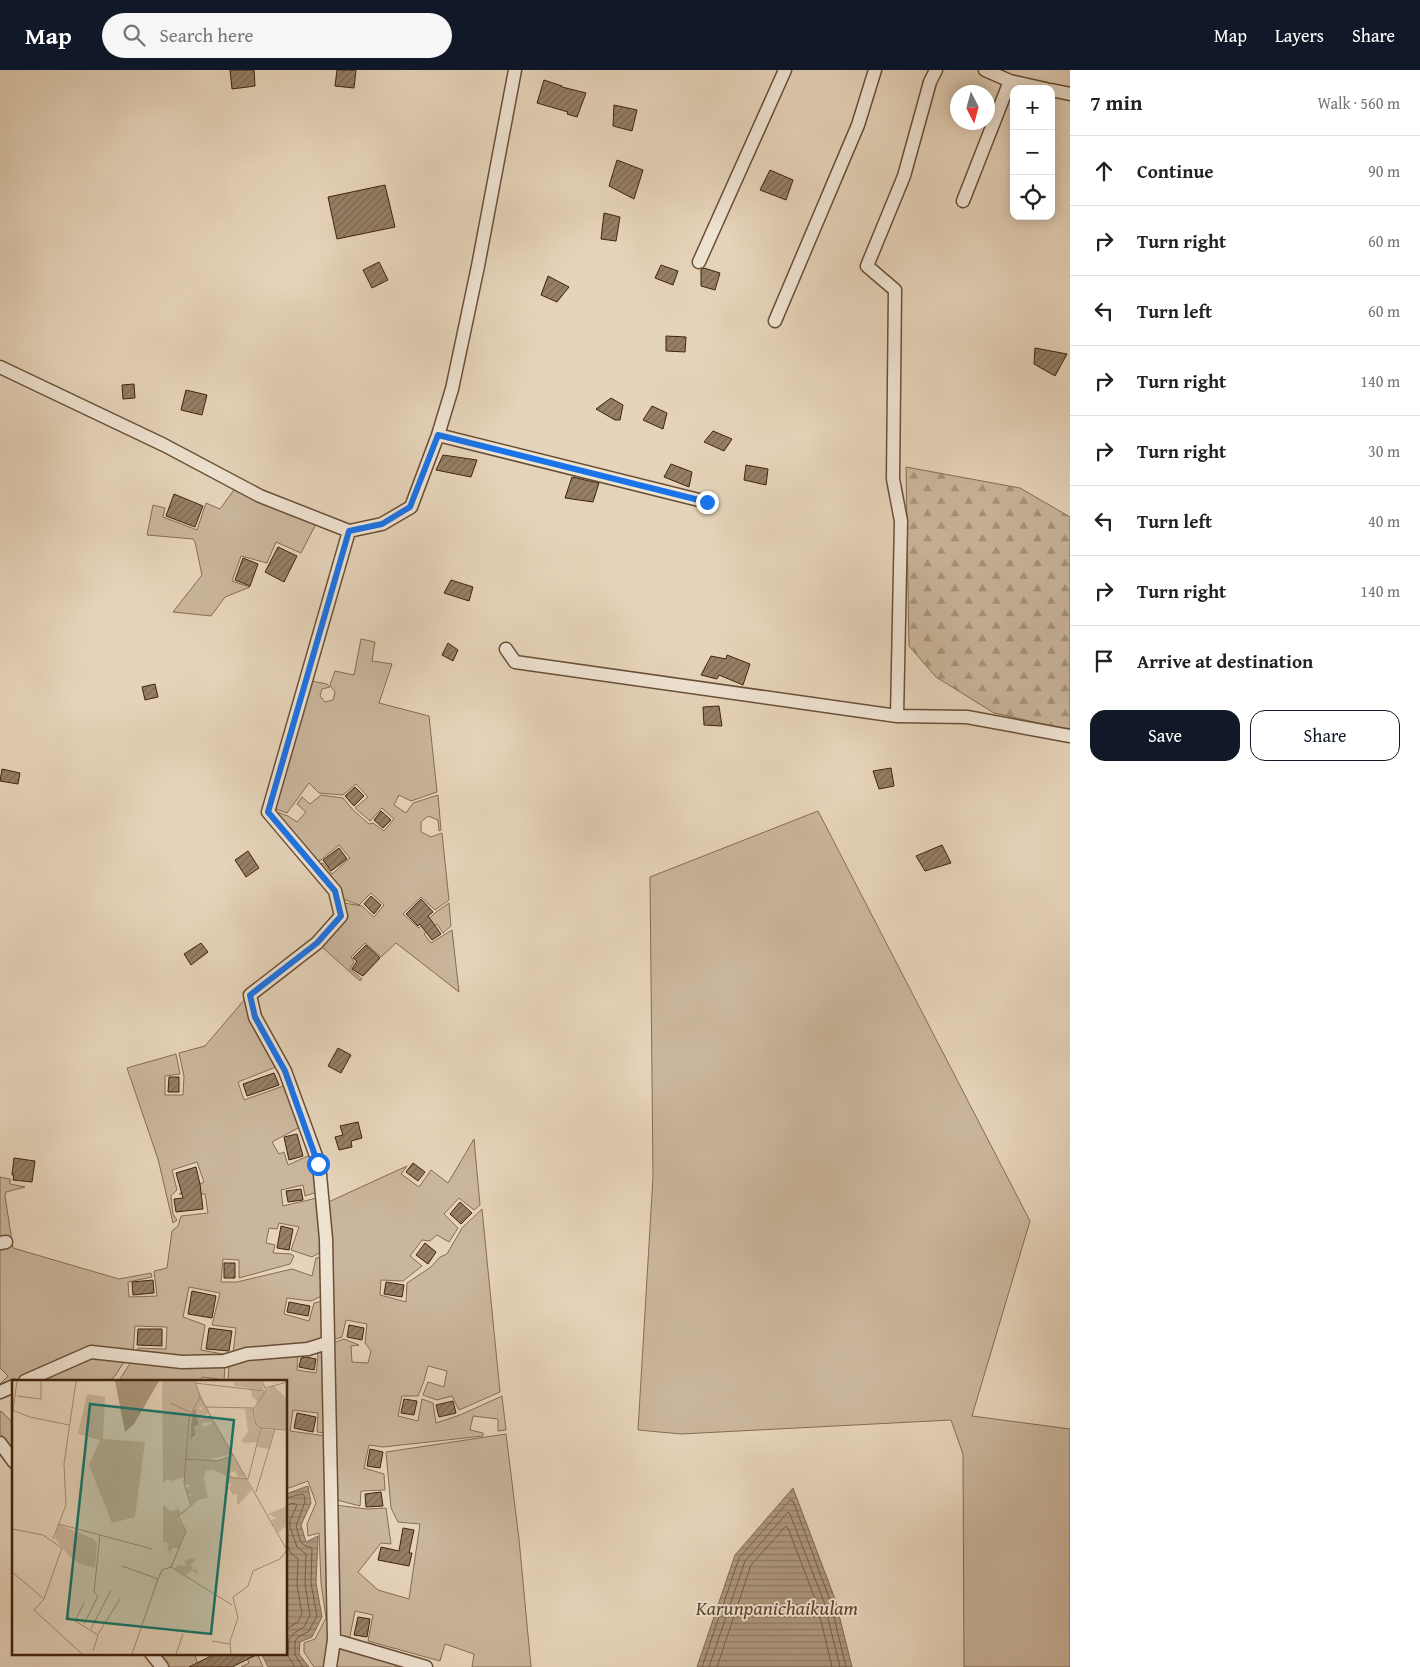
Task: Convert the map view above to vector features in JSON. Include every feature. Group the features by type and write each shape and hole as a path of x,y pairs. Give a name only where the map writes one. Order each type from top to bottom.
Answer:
{"street":[{"path":"0,367 164,445 260,496 349,531 382,524 410,507 438,435 452,389 516,70"},
{"path":"699,262 785,70"},
{"path":"775,321 858,125 875,70"},
{"path":"897,716 901,521 893,479 895,290 867,266 904,176 930,82 936,70"},
{"path":"985,70 1010,81 1028,85"},
{"path":"963,201 1010,81"},
{"path":"1055,91 1070,94"},
{"path":"438,435 707,502"},
{"path":"330,1667 334,1640 326,1238 318,1164 285,1071 255,1017 250,995 317,943 341,916 335,891 268,812 349,531"},
{"path":"506,649 515,662 897,716 967,717 1070,736"},
{"path":"27,1380 90,1352 182,1362 224,1361 247,1354 308,1349 327,1343"},
{"path":"0,1392 12,1387"},
{"path":"0,1443 12,1459"},
{"path":"334,1640 426,1667"},
{"path":"153,1654 162,1667"}],"green space":[{"path":"906,467 1020,488 1070,517 1070,730 994,713 936,677 909,646"},
{"path":"236,487 316,524 301,553 276,542 267,563 241,556 232,581 250,587 225,597 211,616 173,612 202,575 193,539 147,535 153,505 165,508 163,517 197,530 206,503 220,509"},
{"path":"361,639 375,642 372,661 392,664 379,703 429,716 437,792 411,801 399,795 394,805 406,813 413,803 438,795 441,830 439,831 438,820 428,816 421,822 421,832 431,837 442,833 449,900 435,910 421,897 403,914 419,928 449,903 451,926 443,933 437,924 424,934 431,943 452,930 459,992 396,943 381,957 365,943 351,957 354,962 350,969 362,979 360,981 321,946 348,916 344,903 362,906 374,917 384,905 371,893 359,905 343,899 316,865 323,863 332,874 350,858 339,845 321,860 314,862 274,811 288,816 297,822 306,812 297,804 302,797 310,804 321,795 343,798 369,824 373,823 384,831 394,819 382,808 370,821 355,808 368,797 356,784 343,795 319,793 309,783 287,813 270,807 306,680 327,684 330,687 322,689 320,696 325,702 333,700 335,692 330,685 335,671 354,675"},
{"path":"818,811 1030,1221 972,1416 1070,1429 1070,1667 964,1667 963,1454 951,1420 681,1434 638,1430 653,1177 650,877"},
{"path":"245,999 276,1067 238,1082 244,1100 286,1085 300,1127 272,1142 279,1154 284,1152 288,1165 310,1155 315,1169 317,1192 305,1196 303,1185 281,1190 283,1206 317,1198 321,1252 312,1257 291,1250 299,1227 279,1223 277,1229 269,1228 266,1243 275,1245 273,1253 291,1254 294,1256 290,1264 239,1278 239,1260 223,1259 221,1282 237,1282 292,1269 312,1276 316,1258 323,1257 322,1296 311,1301 287,1298 284,1314 309,1321 314,1303 323,1301 323,1342 233,1354 236,1328 212,1325 220,1293 189,1287 183,1317 205,1325 201,1350 223,1354 223,1357 137,1357 138,1348 166,1349 167,1327 135,1326 133,1354 90,1348 30,1380 12,1380 12,1383 0,1395 0,1384 8,1376 0,1368 0,1177 10,1179 10,1184 25,1187 6,1192 5,1196 13,1248 119,1279 151,1273 152,1277 128,1282 129,1297 157,1296 154,1271 167,1268 172,1231 178,1226 181,1216 208,1213 205,1194 179,1194 204,1182 197,1162 172,1170 177,1190 171,1196 173,1214 177,1220 173,1223 158,1159 127,1068 176,1054 180,1074 165,1076 165,1095 183,1095 184,1076 179,1053 205,1046"},
{"path":"474,1139 480,1205 474,1210 459,1198 444,1214 458,1228 449,1242 437,1235 430,1241 422,1240 410,1256 422,1266 403,1281 381,1280 380,1295 406,1302 407,1283 431,1267 440,1257 447,1254 462,1228 482,1209 500,1392 459,1410 452,1396 437,1400 423,1395 428,1382 444,1387 447,1371 428,1366 418,1396 402,1396 398,1416 418,1421 422,1399 433,1403 436,1423 460,1415 502,1396 506,1430 498,1431 498,1419 473,1416 470,1430 483,1433 483,1436 383,1447 369,1445 364,1468 384,1474 385,1490 361,1491 360,1506 337,1500 331,1344 344,1339 359,1345 351,1346 352,1362 368,1363 371,1351 365,1343 367,1324 346,1320 342,1337 330,1341 324,1204 407,1166 401,1174 419,1187 431,1170 448,1183"},
{"path":"324,1348 326,1433 317,1432 318,1413 293,1410 290,1431 326,1436 331,1608 327,1667 314,1667 304,1652 304,1643 315,1639 326,1618 321,1583 319,1533 308,1536 307,1524 316,1503 308,1481 288,1488 288,1380 228,1380 229,1363 298,1353 297,1370 316,1373 318,1357 316,1349"},
{"path":"89,1355 124,1362 110,1380 43,1380"},
{"path":"131,1362 225,1364 224,1380 202,1377 201,1380 120,1379"},
{"path":"0,1412 12,1422 12,1450 0,1433"},
{"path":"506,1434 519,1539 531,1667 472,1667 474,1654 445,1644 440,1661 368,1641 373,1615 355,1611 349,1641 335,1638 335,1505 367,1509 386,1508 391,1544 381,1543 358,1572 378,1590 409,1599 420,1524 398,1522 391,1508 386,1452"},
{"path":"336,1643 411,1667 331,1667"},
{"path":"160,1654 200,1654 195,1656 199,1667 169,1667"},
{"path":"245,1654 257,1654 263,1667 241,1667 249,1663"}],"water":[{"path":"308,1486 311,1503 301,1525 306,1542 318,1536 316,1583 322,1617 312,1637 300,1642 299,1654 309,1667 268,1667 262,1654 288,1654 288,1493"},
{"name":"Karunpanichaikulam","path":"793,1488 835,1599 852,1667 697,1667 735,1555"}],"building":[{"path":"230,70 254,70 255,86 232,89"},
{"path":"337,70 356,70 354,88 335,86"},
{"path":"544,80 586,93 577,117 567,114 568,112 537,103"},
{"path":"614,105 637,110 632,131 613,126"},
{"path":"617,160 643,170 634,199 609,186"},
{"path":"770,170 793,180 786,200 760,190"},
{"path":"385,185 395,227 337,239 328,197"},
{"path":"604,213 620,217 616,241 601,239"},
{"path":"379,262 388,280 372,288 363,270"},
{"path":"661,265 678,271 673,285 655,278"},
{"path":"704,268 720,273 715,290 701,286 701,270"},
{"path":"548,276 569,287 557,302 541,295"},
{"path":"666,336 686,337 685,352 666,351"},
{"path":"1035,348 1067,354 1055,376 1034,364"},
{"path":"134,384 135,398 123,399 122,385"},
{"path":"186,390 207,395 202,415 181,410"},
{"path":"611,398 623,405 620,420 615,420 596,409"},
{"path":"652,406 667,413 663,429 643,420"},
{"path":"713,431 732,439 724,451 704,442"},
{"path":"443,455 477,460 471,477 436,470"},
{"path":"671,464 692,472 689,487 664,477"},
{"path":"746,465 768,469 766,485 744,480"},
{"path":"572,477 599,483 593,502 565,498"},
{"path":"174,494 203,506 195,527 166,516"},
{"path":"278,547 297,556 284,582 265,572"},
{"path":"243,558 258,564 250,586 235,580"},
{"path":"451,580 473,587 469,601 444,593"},
{"path":"448,643 458,650 453,661 442,655"},
{"path":"727,655 750,664 743,685 719,675 717,679 701,675 711,656 726,659"},
{"path":"155,684 158,697 145,700 142,687"},
{"path":"719,706 722,726 704,725 703,707"},
{"path":"891,768 894,786 879,789 873,771"},
{"path":"2,769 20,773 18,784 0,781"},
{"path":"355,787 364,796 354,806 345,796"},
{"path":"381,811 391,820 383,828 374,820"},
{"path":"942,845 951,863 925,871 916,856"},
{"path":"339,848 347,859 331,871 323,860"},
{"path":"248,851 259,868 246,877 235,860"},
{"path":"371,896 381,905 374,914 364,904"},
{"path":"421,899 433,912 428,916 441,934 432,940 420,924 418,926 406,914"},
{"path":"201,943 208,952 191,965 184,954"},
{"path":"366,945 380,958 363,976 352,969 357,961 353,958"},
{"path":"338,1048 351,1055 341,1073 328,1066"},
{"path":"274,1073 279,1085 247,1096 243,1084"},
{"path":"169,1077 179,1077 179,1092 168,1092"},
{"path":"358,1122 362,1138 351,1141 352,1147 339,1150 335,1137 343,1135 340,1126"},
{"path":"297,1134 303,1156 289,1160 284,1137"},
{"path":"14,1158 35,1161 32,1182 13,1180"},
{"path":"413,1163 425,1172 418,1181 406,1172"},
{"path":"196,1167 203,1209 176,1212 174,1199 183,1198 176,1173"},
{"path":"301,1189 303,1200 288,1202 286,1191"},
{"path":"460,1202 472,1213 461,1224 450,1214"},
{"path":"281,1226 293,1229 289,1250 277,1248"},
{"path":"425,1243 436,1252 428,1264 416,1255"},
{"path":"224,1263 235,1263 235,1278 224,1278"},
{"path":"153,1280 154,1293 133,1295 132,1282"},
{"path":"386,1282 404,1285 402,1297 384,1294"},
{"path":"192,1291 216,1296 212,1318 188,1314"},
{"path":"289,1302 310,1306 308,1316 287,1312"},
{"path":"349,1325 364,1328 362,1340 347,1337"},
{"path":"209,1328 232,1331 229,1351 206,1349"},
{"path":"138,1329 162,1329 162,1346 137,1345"},
{"path":"301,1358 316,1359 314,1370 299,1367"},
{"path":"404,1399 417,1401 414,1415 401,1413"},
{"path":"453,1401 456,1413 439,1417 436,1405"},
{"path":"297,1413 316,1417 313,1432 294,1428"},
{"path":"370,1449 383,1452 380,1468 367,1466"},
{"path":"381,1492 383,1506 366,1507 365,1494"},
{"path":"403,1528 414,1530 409,1553 412,1553 409,1566 378,1560 381,1547 399,1551"},
{"path":"358,1617 370,1619 367,1637 354,1635"},
{"path":"215,1654 258,1654 232,1667 189,1667"}],"route":[{"path":"318,1164 285,1071 255,1017 250,995 317,943 341,916 335,891 268,812 349,531 382,524 410,507 438,435 707,502"}]}
